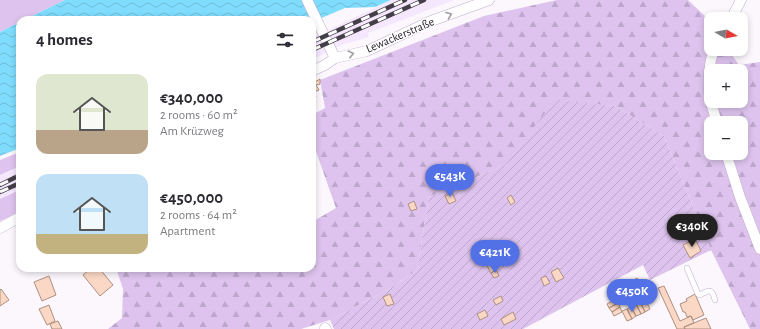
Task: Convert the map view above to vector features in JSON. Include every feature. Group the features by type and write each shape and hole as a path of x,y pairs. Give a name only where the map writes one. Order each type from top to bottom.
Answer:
{"street":[{"path":"307,0 314,16"},
{"name":"Lewackerstraße","path":"316,69 335,58 366,50 431,21 490,0"},
{"path":"735,12 741,0"},
{"path":"316,20 335,58"},
{"path":"712,56 709,75 710,98 716,116"},
{"path":"728,160 740,197 760,249"},
{"path":"0,228 16,219"}],"lane":[{"path":"687,268 698,294 700,295 707,290 710,291 713,293 715,300"}],"shaded area":[{"path":"391,0 454,0 368,33 369,37 341,45 316,58 316,36"},
{"path":"16,168 16,194 0,201 0,175"}],"green space":[{"path":"0,0 65,0 32,16 16,16 16,24 0,32"},
{"path":"557,0 688,0 704,15 704,56 733,56 738,64 704,64 704,108 748,108 748,64 746,64 760,62 760,329 750,329 711,250 664,136 615,106 555,101 505,165 429,197 417,270 391,288 330,320 301,329 108,329 122,318 123,289 117,272 316,272 316,220 336,208 316,151 316,113 325,108 320,80 484,16"},
{"path":"555,100 615,106 664,136 711,250 650,280 643,265 523,329 334,329 330,320 391,288 417,270 429,197 505,165"},
{"path":"16,154 16,168 0,175 0,160"},
{"path":"16,192 16,214 0,221 0,199"}],"water":[{"path":"65,0 391,0 375,7 345,8 316,20 316,16 32,16"},
{"path":"16,24 16,150 0,156 0,32"}],"building":[{"path":"320,79 320,84 316,85 316,81"},
{"path":"452,193 456,201 449,204 445,196"},
{"path":"511,195 515,202 511,205 507,198"},
{"path":"414,201 417,209 411,211 408,204"},
{"path":"695,239 701,251 690,258 683,245"},
{"path":"491,261 496,270 491,273 486,264"},
{"path":"558,268 564,278 556,282 551,272"},
{"path":"496,270 499,276 494,278 491,273"},
{"path":"86,272 102,272 113,285 100,296 83,275"},
{"path":"49,276 56,295 42,301 34,282"},
{"path":"546,276 550,283 544,286 541,278"},
{"path":"637,278 641,287 637,290 632,281"},
{"path":"632,281 637,290 632,292 628,283"},
{"path":"628,283 632,292 628,294 623,285"},
{"path":"623,285 628,294 623,296 618,287"},
{"path":"664,286 680,321 691,316 694,323 684,327 685,329 677,329 658,288"},
{"path":"618,287 623,296 618,299 614,289"},
{"path":"1,289 9,300 0,306 0,290"},
{"path":"390,294 394,304 387,306 383,297"},
{"path":"695,294 704,315 693,320 691,316 687,317 680,304 687,301 686,299"},
{"path":"501,296 503,301 496,305 493,300"},
{"path":"616,299 618,303 609,308 607,304"},
{"path":"645,299 650,309 645,312 640,302"},
{"path":"640,302 645,312 641,314 636,304"},
{"path":"618,303 620,307 612,312 609,308"},
{"path":"636,304 641,314 636,316 631,307"},
{"path":"49,305 55,321 47,325 39,309"},
{"path":"620,307 622,312 614,316 612,312"},
{"path":"631,307 636,316 632,319 627,309"},
{"path":"627,309 632,319 627,321 622,311"},
{"path":"485,310 488,316 480,320 477,314"},
{"path":"513,312 516,319 504,325 501,319"},
{"path":"706,318 711,329 685,329 684,327"},
{"path":"58,321 62,329 52,329 50,324"}],"railway":[{"path":"316,40 405,0"},
{"path":"316,48 424,0"},
{"path":"0,185 16,177"},
{"path":"0,192 16,185"}]}
